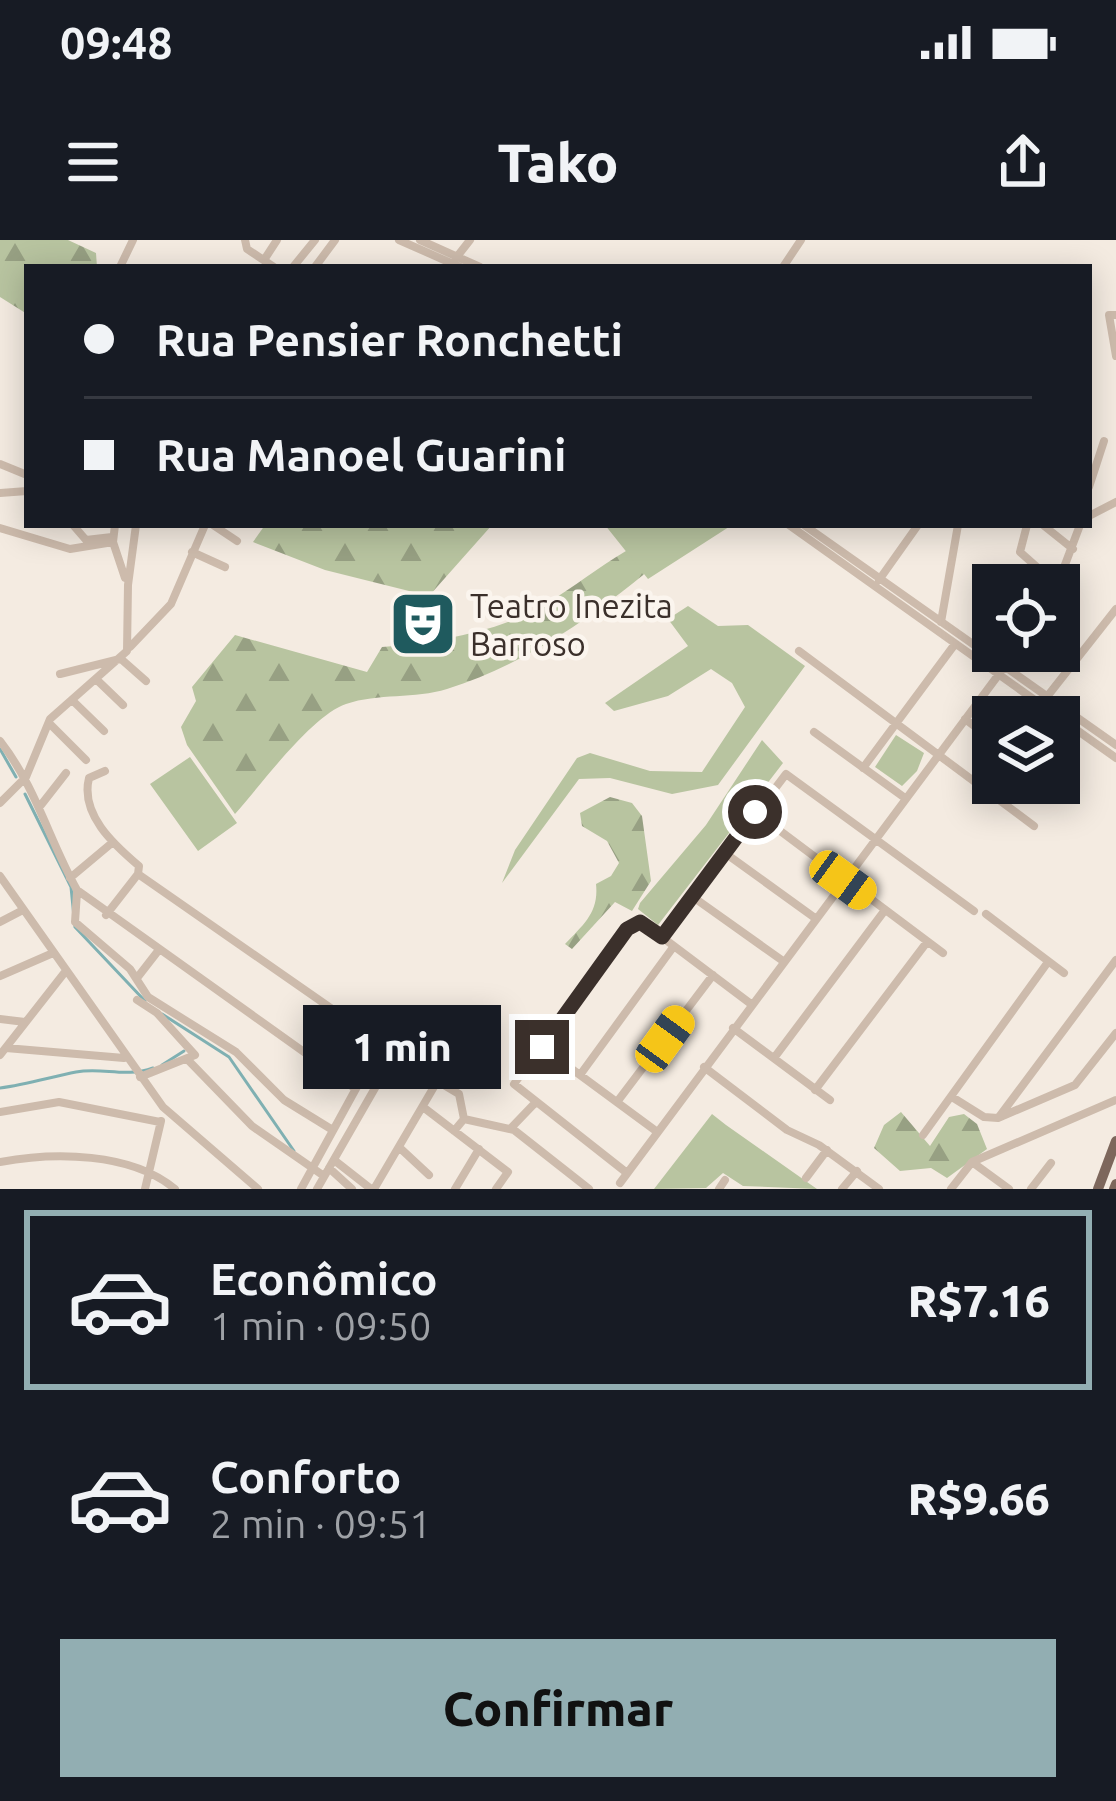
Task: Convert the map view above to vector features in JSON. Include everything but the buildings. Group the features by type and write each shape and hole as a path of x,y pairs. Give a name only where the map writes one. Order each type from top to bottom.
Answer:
{"main road":[{"path":"1098,1189 1116,1141"}],"street":[{"path":"245,240 247,249 270,264"},
{"path":"264,260 277,240"},
{"path":"295,264 315,240"},
{"path":"399,240 457,262"},
{"path":"420,240 457,262"},
{"path":"457,262 470,240"},
{"path":"1112,315 1116,356"},
{"path":"1092,478 1104,441"},
{"path":"0,528 70,549 113,539"},
{"path":"76,528 86,540 113,539"},
{"path":"115,528 113,539 125,563 128,586 129,648"},
{"path":"125,563 135,528"},
{"path":"0,803 26,777 48,723 168,610 207,528"},
{"path":"214,528 237,541"},
{"path":"795,528 972,644"},
{"path":"806,528 998,675 1036,696"},
{"path":"879,580 916,528"},
{"path":"940,622 957,528"},
{"path":"1026,528 1020,552 1041,574 1058,574 1079,528"},
{"path":"1047,528 1073,549"},
{"path":"192,552 225,567"},
{"path":"1049,696 1116,609"},
{"path":"863,768 956,644"},
{"path":"800,651 1034,826"},
{"path":"60,674 121,659"},
{"path":"121,659 146,681"},
{"path":"620,1183 1000,672"},
{"path":"1012,672 1039,696"},
{"path":"97,680 122,705"},
{"path":"72,700 104,731"},
{"path":"965,718 972,724"},
{"path":"48,723 86,760"},
{"path":"1080,723 1111,742 1116,758"},
{"path":"814,732 905,798"},
{"path":"0,741 26,777 77,890 353,1087"},
{"path":"105,771 91,775 87,797 113,842 138,864 138,874 106,915"},
{"path":"40,806 66,773"},
{"path":"662,937 782,775 794,776 974,910"},
{"path":"755,812 943,953"},
{"path":"70,878 113,842"},
{"path":"725,853 814,918"},
{"path":"138,874 381,1045 353,1087 302,1189"},
{"path":"0,876 168,1112 258,1189"},
{"path":"77,890 75,922 137,978 148,997 236,1052 284,1100 331,1130"},
{"path":"693,897 783,961"},
{"path":"0,922 23,910"},
{"path":"774,1058 885,910"},
{"path":"986,914 1064,973"},
{"path":"627,1173 514,1083 627,929 640,922 751,1004"},
{"path":"815,1090 928,942"},
{"path":"580,1075 674,946"},
{"path":"137,978 158,951"},
{"path":"0,976 53,953"},
{"path":"998,1118 1116,960"},
{"path":"923,1135 1048,962"},
{"path":"65,972 3,1052 134,1069 192,1055"},
{"path":"617,1102 712,975"},
{"path":"136,1000 185,1042 236,1112 310,1169 329,1168 372,1189 401,1149 438,1080"},
{"path":"0,1018 25,1022"},
{"path":"734,1028 830,1100"},
{"path":"952,1096 976,1114 998,1118 1078,1083 1116,1033"},
{"path":"542,1047 656,1131"},
{"path":"317,1189 397,1054 459,1094 464,1119"},
{"path":"704,1067 787,1130 827,1150 879,1189"},
{"path":"1026,1084 1029,1096 1038,1102"},
{"path":"0,1112 59,1102 160,1122"},
{"path":"511,1129 535,1103"},
{"path":"951,1189 972,1162 1116,1104"},
{"path":"422,1107 508,1172 496,1189"},
{"path":"145,1189 160,1122 168,1112"},
{"path":"464,1119 511,1129 589,1189"},
{"path":"454,1131 464,1119"},
{"path":"401,1149 429,1174"},
{"path":"455,1189 479,1149"},
{"path":"806,1178 827,1150"},
{"path":"0,1162 77,1158 149,1172 175,1189"},
{"path":"972,1162 1009,1189"},
{"path":"1031,1189 1051,1163"},
{"path":"329,1168 352,1189"},
{"path":"842,1189 857,1172"}],"green space":[{"path":"0,240 68,240 96,253 97,264 24,264 24,312 0,297"},
{"path":"263,528 489,528 429,596 325,570 253,542"},
{"path":"607,528 727,528 648,579"},
{"path":"699,528 614,598 518,660 447,689 358,701 332,711 302,736 235,814 187,745 181,727 196,701 192,687 235,635 367,672 382,647 501,625 537,609 635,546 678,529"},
{"path":"688,606 718,626 748,625 805,666 718,785 672,794 610,778 579,779 502,883 515,850 577,758 590,753 650,771 702,772 745,707 732,683 711,669 668,696 614,711 605,703 688,646 668,619"},
{"path":"896,735 924,753 917,771 902,786 875,767"},
{"path":"762,740 783,763 658,925 638,909 640,903 706,825"},
{"path":"190,757 237,823 198,851 150,784"},
{"path":"610,797 632,803 642,816 651,881 632,911 615,902 572,949 565,944 593,910 596,884 611,876 619,863 607,841 582,826 580,813"},
{"path":"901,1112 930,1146 949,1117 964,1114 977,1124 987,1149 947,1178 931,1168 900,1171 874,1148 884,1125"},
{"path":"712,1114 817,1189 743,1186 723,1173 706,1188 654,1189"}],"waterway":[{"path":"0,749 16,777"},
{"path":"25,794 71,887 75,927 145,1001"},
{"path":"162,1014 229,1057 294,1151"},
{"path":"162,1065 184,1051"},
{"path":"0,1088 76,1072 153,1068"}],"place":[{"name":"Teatro Inezita Barroso","path":"423,624"}],"route":[{"path":"542,1047 627,929 640,922 662,937 755,812"}]}
